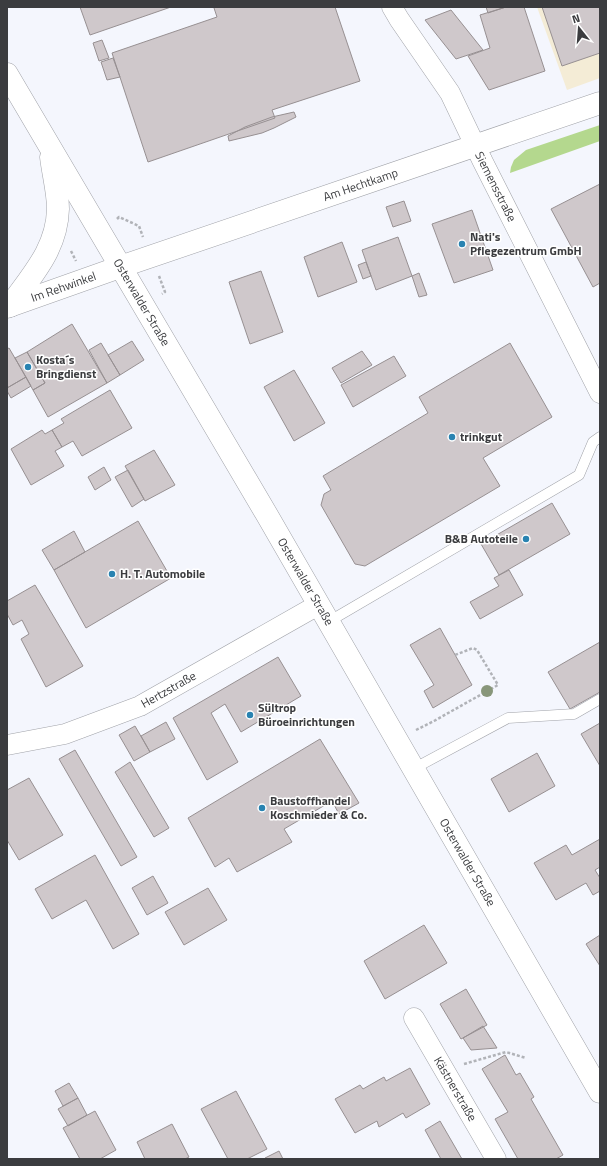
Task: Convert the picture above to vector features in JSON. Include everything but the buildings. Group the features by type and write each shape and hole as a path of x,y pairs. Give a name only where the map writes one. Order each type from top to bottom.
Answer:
{"street":[{"name":"Siemensstraße","path":"392,7 450,93 600,393"},
{"name":"Osterwalder Straße","path":"7,74 323,613 600,1092"},
{"name":"Am Hechtkamp","path":"120,267 600,103"},
{"path":"9,307 42,261 52,242 56,228 58,208 49,146"},
{"name":"Im Rehwinkel","path":"9,307 120,267"},
{"name":"Hertzstraße","path":"7,745 66,734 140,706 323,613"},
{"name":"Kästnerstraße","path":"414,1018 496,1159"}],"lane":[{"path":"323,613 579,475 593,442 600,437"},
{"path":"413,768 508,718 574,714 600,699"}],"path":[{"path":"411,733 498,685 477,650 473,648 455,655"},
{"path":"444,1070 506,1052 526,1058"}],"shaded area":[{"path":"537,7 600,7 600,78 567,90"}],"green space":[{"path":"600,125 600,141 510,173 514,160 526,150"}],"place":[{"name":"Nati's Pflegezentrum GmbH","path":"462,244"},
{"name":"Kosta´s Bringdienst","path":"28,367"},
{"name":"trinkgut","path":"452,437"},
{"name":"B&B Autoteile","path":"526,539"},
{"name":"H. T. Automobile","path":"112,574"},
{"name":"Sültrop Büroeinrichtungen","path":"250,715"},
{"name":"Baustoffhandel Koschmieder & Co.","path":"262,808"}]}
